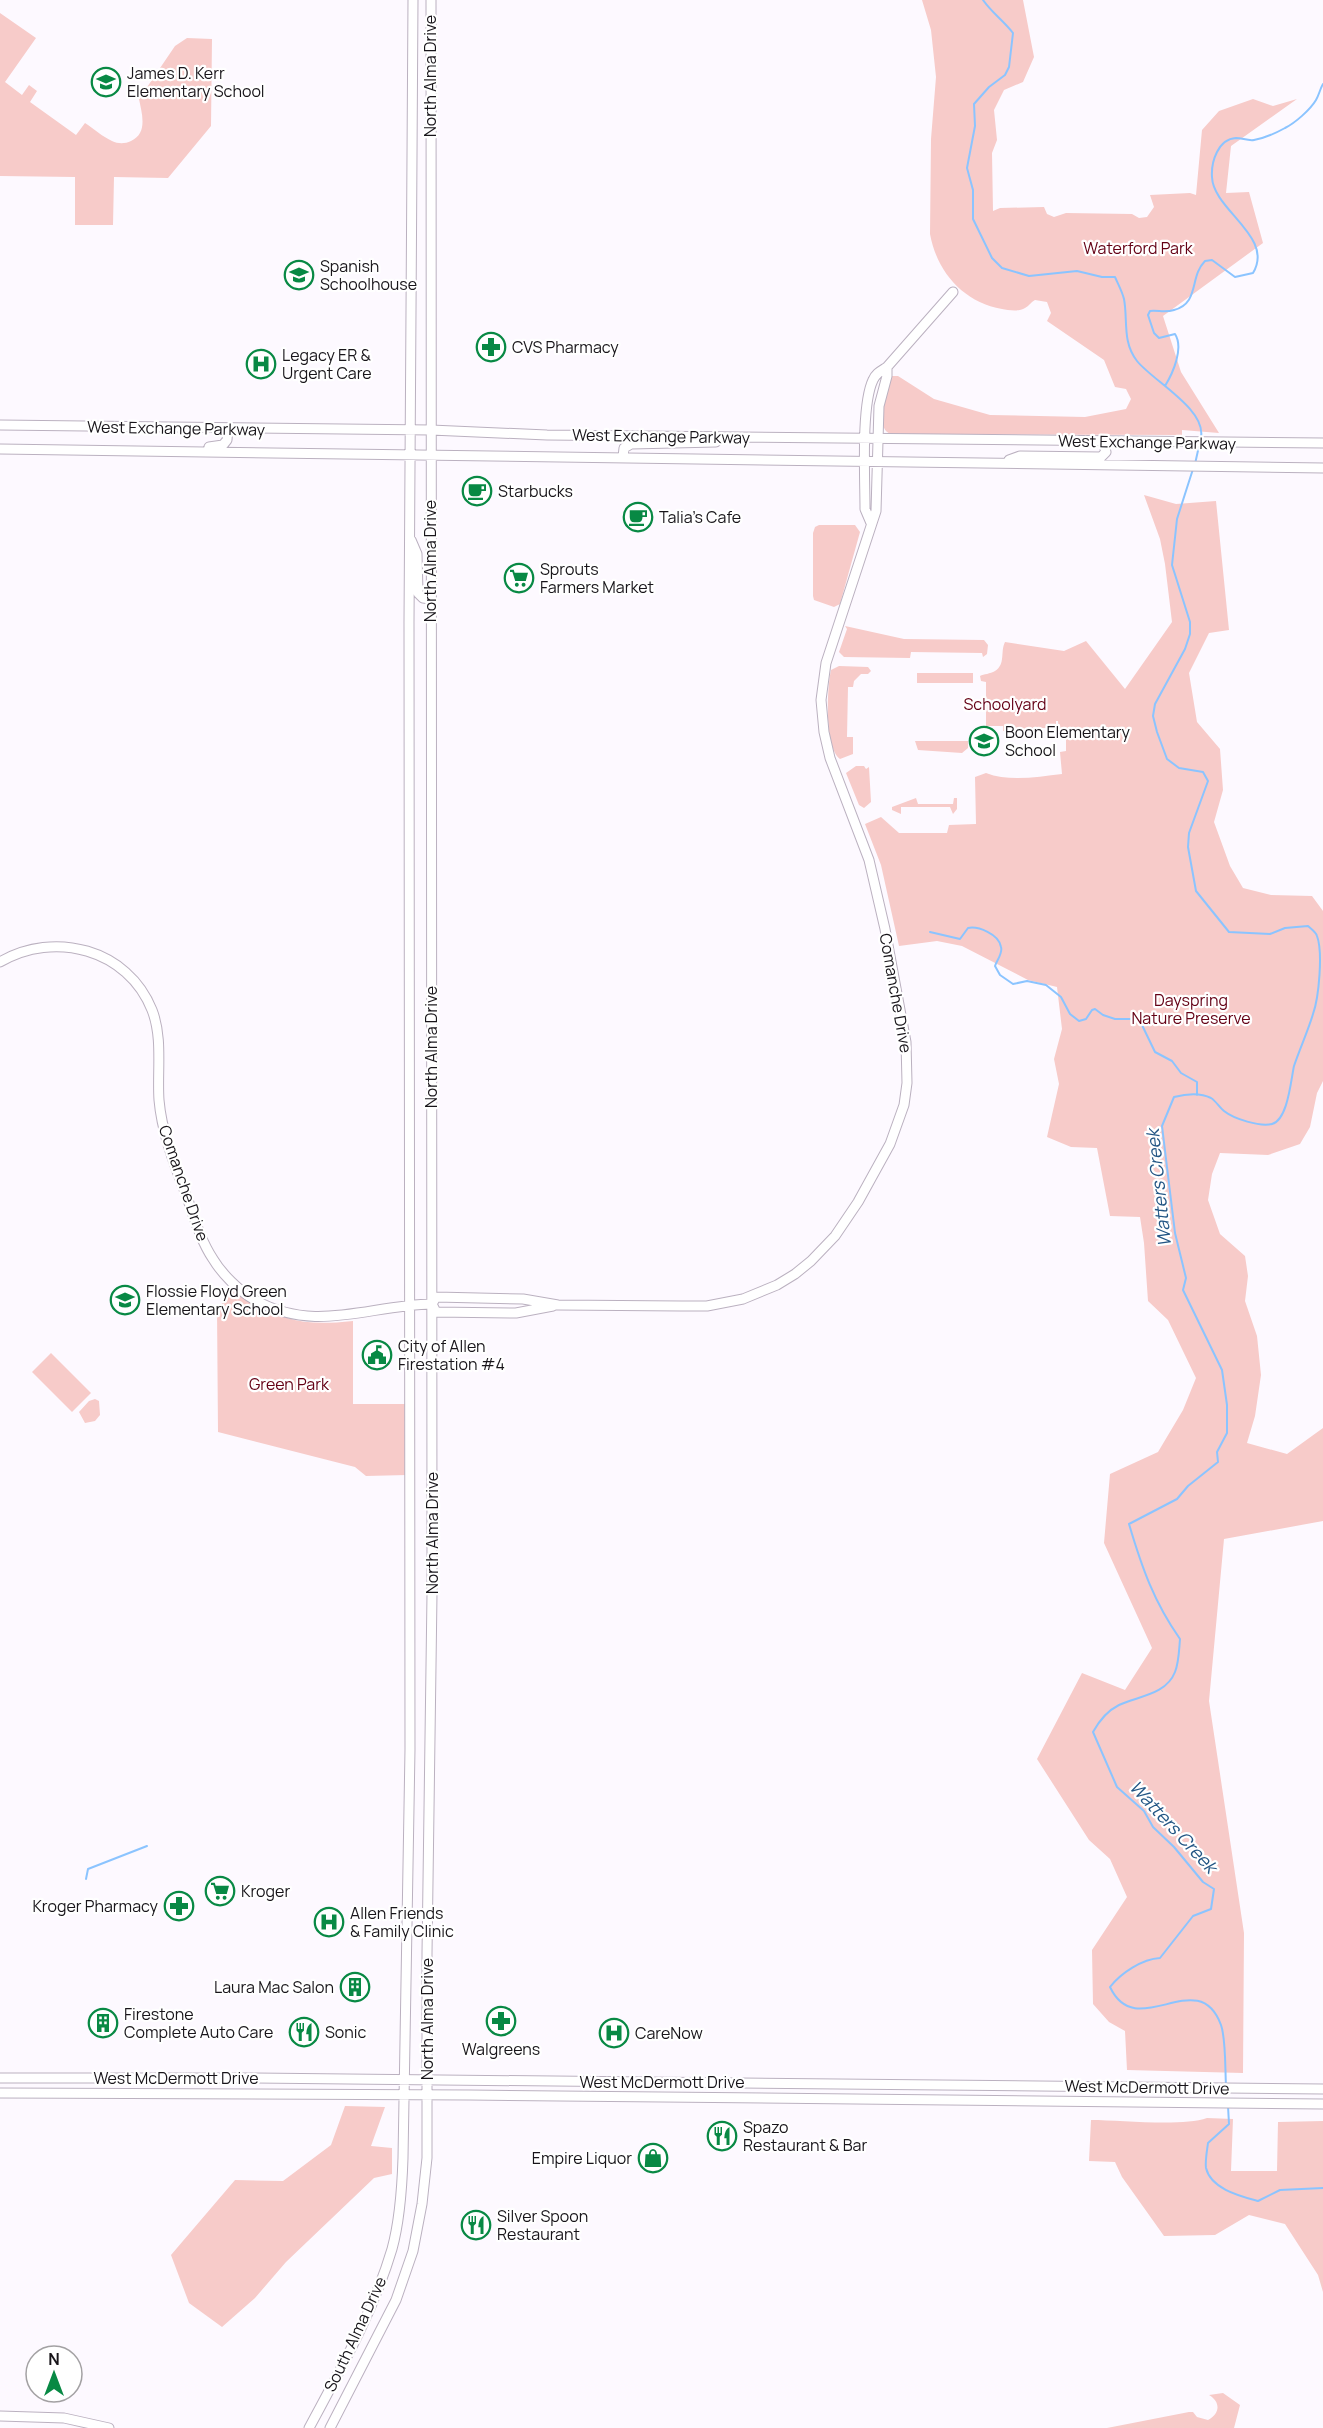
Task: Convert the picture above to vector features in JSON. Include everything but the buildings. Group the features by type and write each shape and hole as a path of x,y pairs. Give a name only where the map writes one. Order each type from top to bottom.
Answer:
{"main road":[{"name":"North Alma Drive","path":"404,2095 410,1749 410,538 414,0"},
{"name":"North Alma Drive","path":"428,2095 432,1304 431,0"},
{"path":"412,265 430,264"},
{"name":"Comanche Drive","path":"871,523 865,509 867,406 871,385 877,373 886,367 953,292"},
{"name":"Comanche Drive","path":"432,1304 436,1297 523,1299 558,1305 707,1306 743,1299 777,1285 811,1261 835,1236 858,1202 896,1130 904,1105 907,1083 906,1042 885,929 868,860 830,758 822,718 822,691 826,663 876,511 879,406 886,367"},
{"name":"West Exchange Parkway","path":"0,425 431,430 547,435 1323,443"},
{"path":"150,452 167,448 222,445 227,440 228,428"},
{"path":"623,457 623,449 632,444 711,442 746,437"},
{"path":"1001,463 1020,456 1101,457 1106,452 1103,442"},
{"name":"West Exchange Parkway","path":"0,448 1323,468"},
{"path":"1323,459 1323,468"},
{"path":"410,538 417,554 418,593 423,598 430,599"},
{"name":"Comanche Drive","path":"0,962 33,948 50,945 76,947 111,962 135,983 152,1010 157,1030 159,1101 163,1126 204,1244 225,1275 249,1296 284,1313 319,1318 409,1305 432,1304"},
{"path":"495,1298 495,1313"},
{"name":"Comanche Drive","path":"432,1304 436,1312 495,1313 533,1311 558,1305"},
{"path":"410,1749 430,1749"},
{"name":"West McDermott Drive","path":"0,2078 597,2081 1323,2089"},
{"path":"218,2078 218,2093"},
{"path":"595,2097 597,2081"},
{"path":"739,2083 739,2098"},
{"path":"950,2085 950,2100"},
{"name":"West McDermott Drive","path":"0,2094 218,2093 1323,2104"},
{"name":"South Alma Drive","path":"309,2428 377,2293 392,2247 401,2202 404,2095"},
{"name":"South Alma Drive","path":"330,2428 396,2300 413,2251 422,2204 427,2158 428,2095"},
{"path":"0,2416 64,2418 109,2428"}],"green space":[{"name":"Waterford Park","path":"922,0 1023,0 1034,57 1023,82 1004,90 994,110 997,140 992,153 993,211 1000,208 1044,207 1047,214 1054,217 1066,213 1132,214 1139,218 1147,217 1154,207 1150,195 1190,193 1196,195 1202,130 1219,111 1253,99 1273,106 1297,99 1231,146 1226,193 1249,192 1263,243 1163,316 1181,372 1219,433 1182,430 1182,435 891,434 886,430 882,417 884,399 891,376 898,376 934,399 990,415 1085,417 1126,409 1131,399 1126,389 1115,387 1104,360 1047,321 1051,313 1047,302 1035,300 1025,308 1017,310 988,305 964,292 954,283 939,261 930,234 931,139 936,77 931,30"},
{"path":"0,13 36,38 5,82 22,95 29,85 37,91 30,102 76,135 85,123 105,137 119,143 131,141 140,133 142,123 139,99 175,46 187,38 212,39 211,126 168,178 114,177 113,225 75,225 75,177 0,176"},
{"path":"1144,495 1176,504 1216,501 1229,630 1209,633 1189,673 1197,722 1220,749 1223,790 1214,822 1230,866 1243,888 1271,895 1312,896 1323,911 1323,1081 1317,1093 1310,1127 1300,1144 1268,1155 1220,1153 1212,1174 1208,1200 1220,1234 1245,1256 1248,1276 1245,1301 1257,1336 1261,1375 1255,1416 1247,1443 1287,1454 1323,1428 1323,1521 1224,1539 1209,1701 1244,1933 1243,2073 1127,2070 1125,2031 1109,2022 1093,2004 1092,1950 1127,1897 1110,1859 1089,1840 1037,1759 1082,1673 1125,1690 1152,1648 1104,1543 1110,1474 1158,1452 1183,1410 1196,1378 1168,1320 1148,1301 1140,1217 1110,1216 1097,1148 1071,1147 1047,1137 1059,1084 1054,1059 1062,1029 1057,987 1028,980 962,946 937,941 899,946 881,865 865,824 881,817 899,833 947,833 949,825 976,824 975,777 986,773 1014,778 1062,774 1060,752 1066,751 1066,738 1059,738 1058,721 1056,721 1056,728 1025,728 1024,731 1003,731 1003,726 986,726 986,682 981,681 980,676 998,668 1002,661 1005,642 1064,651 1086,641 1125,689 1172,622 1160,539"},
{"path":"855,525 860,532 840,604 834,607 814,600 813,596 813,533 815,527"},
{"path":"845,626 904,639 984,640 988,645 987,654 983,657 982,653 911,652 910,658 844,657 839,652 847,629"},
{"path":"839,666 868,667 871,671 868,674 861,674 854,681 853,687 848,687 847,737 853,737 853,754 840,759 831,743 828,717 831,670"},
{"path":"917,673 973,673 973,683 917,683"},
{"path":"915,741 968,741 968,748 962,753 918,750"},
{"path":"856,766 864,766 866,769 869,767 871,802 864,808 859,805 846,773"},
{"path":"916,798 918,804 953,804 954,798 957,798 957,809 953,814 950,807 901,807 901,814 892,810 892,807"},
{"name":"Green Park","path":"233,1291 263,1308 290,1319 318,1323 353,1321 353,1404 406,1404 407,1475 366,1476 355,1467 218,1432 217,1309"},
{"path":"51,1353 91,1393 72,1412 32,1372"},
{"path":"95,1399 99,1401 100,1415 95,1421 85,1423 79,1412 89,1401"},
{"path":"345,2106 385,2107 371,2146 392,2148 392,2174 374,2178 286,2262 255,2298 222,2327 189,2303 171,2255 235,2180 283,2181 331,2145"},
{"path":"1207,2118 1233,2119 1231,2171 1277,2171 1278,2122 1323,2121 1323,2292 1318,2275 1285,2224 1249,2215 1215,2235 1164,2236 1122,2177 1115,2162 1089,2161 1091,2120 1167,2123"},
{"path":"1223,2393 1240,2405 1234,2428 1107,2428 1189,2412 1208,2420 1215,2415 1218,2408 1216,2401 1209,2395"}],"waterway":[{"name":"Watters Creek","path":"983,0 1013,33 1009,67 1005,75 989,87 974,104 975,126 967,168 973,190 973,219 992,258 1002,268 1029,276 1077,271 1102,277 1115,277 1124,299 1127,339 1132,354 1145,369 1187,406 1200,427 1201,437"},
{"path":"1165,386 1178,353 1177,340 1175,334 1159,338 1154,333 1148,315 1150,311 1171,311 1188,302 1197,274 1205,261 1212,260 1235,277 1253,273 1258,260 1256,247 1250,236 1215,189 1212,171 1217,152 1230,139 1258,139 1289,126 1313,104 1323,84"},
{"name":"Watters Creek","path":"1195,464 1199,446"},
{"name":"Watters Creek","path":"1193,469 1177,519 1172,565 1190,622 1190,634 1185,649 1155,704 1153,716 1167,759 1179,768 1203,772 1208,781 1189,833 1188,847 1196,891 1229,932 1270,934 1285,928 1308,926 1316,933 1319,943 1320,975 1313,1014 1294,1066 1285,1107 1277,1121 1267,1125 1247,1122 1228,1114 1211,1098 1193,1094 1174,1097 1162,1126 1175,1233 1186,1278 1183,1290 1222,1370 1227,1405 1227,1433 1217,1452 1218,1462 1188,1486 1177,1499 1129,1524 1150,1584 1163,1612 1180,1639 1178,1660 1175,1672 1165,1686 1151,1694 1115,1707 1093,1732 1117,1787 1144,1811 1153,1827 1174,1847 1203,1882 1214,1889 1211,1909 1193,1916 1160,1958 1146,1961 1132,1968 1110,1987 1122,2002 1136,2008 1151,2008 1183,2001 1198,2001 1211,2008 1223,2031 1226,2085"},
{"path":"930,932 960,939 968,928 988,932 996,938 1001,947 1001,954 995,966 1000,975 1013,984 1027,981 1046,985 1061,997 1070,1014 1079,1021 1086,1019 1095,1009 1115,1019 1133,1019 1141,1023 1155,1052 1172,1061 1181,1073 1197,1082 1197,1095"},
{"path":"86,1879 88,1869 147,1846"},
{"name":"Watters Creek","path":"1228,2106 1229,2124 1208,2143 1206,2168 1214,2181 1227,2190 1258,2201 1280,2190 1323,2188"}],"place":[{"name":"James D. Kerr Elementary School","path":"106,82"},
{"name":"Spanish Schoolhouse","path":"299,275"},
{"name":"CVS Pharmacy","path":"491,347"},
{"name":"Legacy ER & Urgent Care","path":"261,364"},
{"name":"Starbucks","path":"477,491"},
{"name":"Talia's Cafe","path":"638,517"},
{"name":"Sprouts Farmers Market","path":"519,578"},
{"name":"Boon Elementary School","path":"984,741"},
{"name":"Flossie Floyd Green Elementary School","path":"125,1300"},
{"name":"City of Allen Firestation #4","path":"377,1355"},
{"name":"Kroger","path":"220,1891"},
{"name":"Kroger Pharmacy","path":"179,1906"},
{"name":"Allen Friends & Family Clinic","path":"329,1922"},
{"name":"Laura Mac Salon","path":"355,1987"},
{"name":"Walgreens","path":"501,2021"},
{"name":"Firestone Complete Auto Care","path":"103,2023"},
{"name":"Sonic","path":"304,2032"},
{"name":"CareNow","path":"614,2033"},
{"name":"Spazo Restaurant & Bar","path":"722,2136"},
{"name":"Empire Liquor","path":"653,2158"},
{"name":"Silver Spoon Restaurant","path":"476,2225"}],"park label":[{"name":"Schoolyard","path":"1005,704"},
{"name":"Dayspring Nature Preserve","path":"1191,1009"}]}
